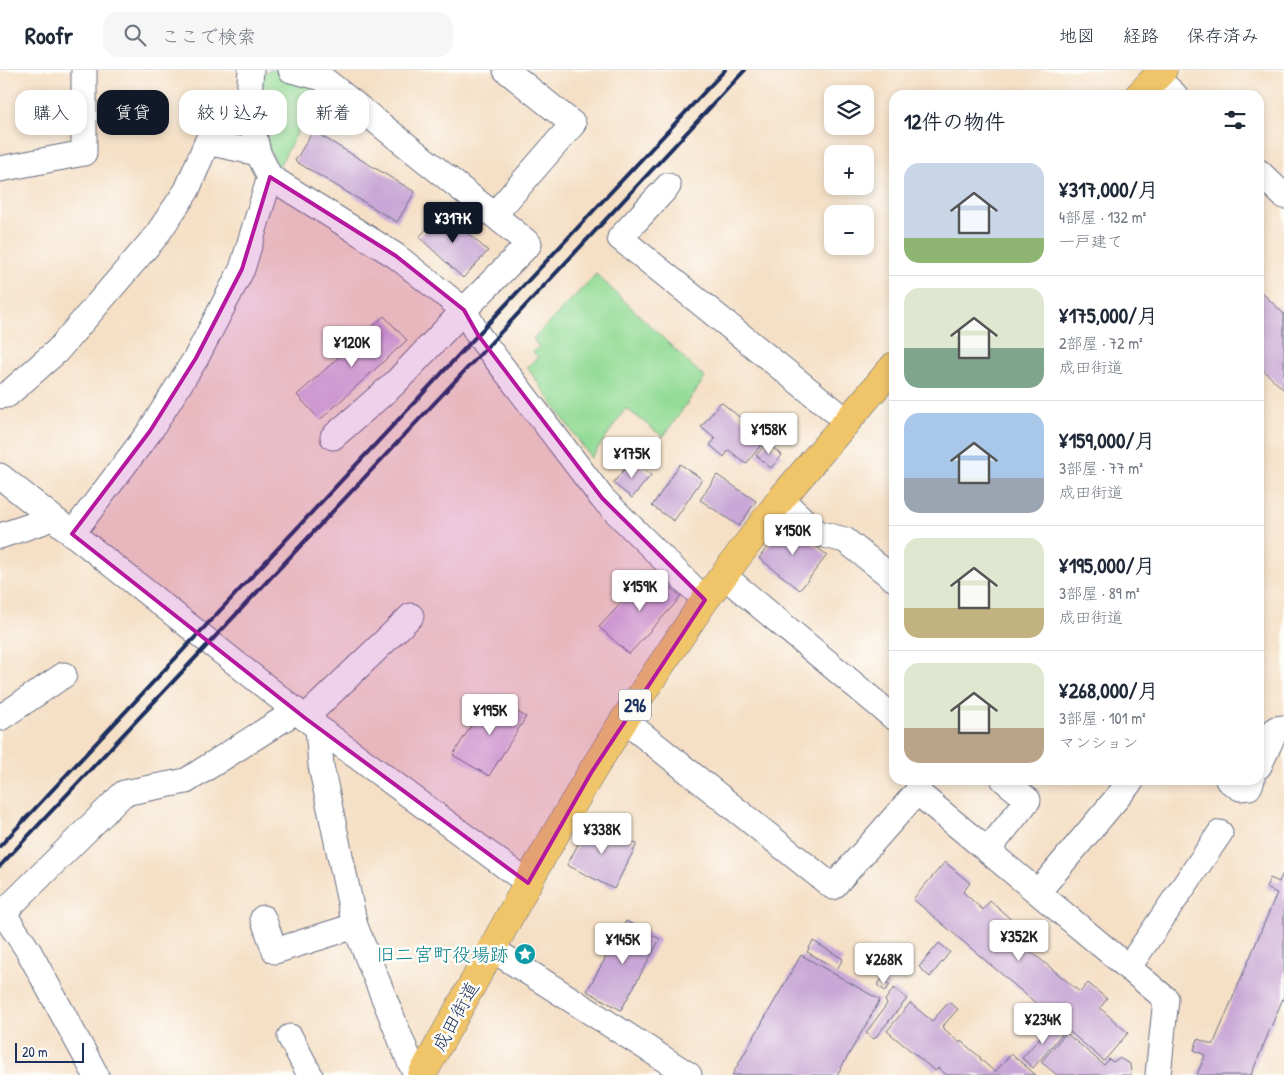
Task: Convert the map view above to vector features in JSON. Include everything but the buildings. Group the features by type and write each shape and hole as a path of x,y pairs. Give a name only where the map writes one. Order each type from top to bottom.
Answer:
{"highway":[{"name":"成田街道","path":"422,1075 528,883 591,773 624,720 723,575 781,499 889,372"}],"street":[{"path":"0,169 84,154 84,70"},
{"path":"251,70 249,95 252,125 258,153 270,177 396,256 464,310 482,341 602,498 705,600"},
{"path":"291,70 322,78 494,214 529,244 395,383 333,437"},
{"path":"494,214 573,124 506,70"},
{"path":"1152,81 1167,90"},
{"path":"0,396 7,396 57,351 156,236 187,190 208,142 258,153"},
{"path":"72,534 150,431 196,358 242,269 270,177"},
{"path":"1264,177 1284,196"},
{"path":"668,186 620,238 847,421"},
{"path":"0,476 306,719 528,883"},
{"path":"781,499 817,533 845,540 889,575"},
{"path":"0,536 42,522 48,515"},
{"path":"723,575 889,714"},
{"path":"96,1075 28,950 3,912 124,793 186,781 306,719 411,616"},
{"path":"0,718 64,675"},
{"path":"306,719 321,766 355,926 417,1075"},
{"path":"624,720 834,887 917,792 1166,999 1158,1075"},
{"path":"1264,755 1276,729 1284,728"},
{"path":"988,850 1028,800 1010,785"},
{"path":"1038,892 1128,785"},
{"path":"1236,785 1240,788 1249,787 1250,785"},
{"path":"1128,968 1220,833"},
{"path":"263,918 275,950 355,926"},
{"path":"492,949 688,1075"},
{"path":"290,1037 310,1075"}],"highlighted area":[{"path":"270,177 396,256 464,310 478,335 602,498 705,600 591,773 528,883 305,718 72,534 150,431 196,358 242,269"}],"green space":[{"path":"270,70 278,70 322,87 320,90 297,90 297,133 278,168 267,143 266,135 287,135 287,90 261,90 260,76"},
{"path":"596,274 705,378 663,437 626,408 591,458 527,367 538,357 533,352 539,347 533,339"}],"railway":[{"path":"0,846 725,70"},
{"path":"0,866 745,70"}],"place":[{"name":"旧二宮町役場跡","path":"525,954"}]}
